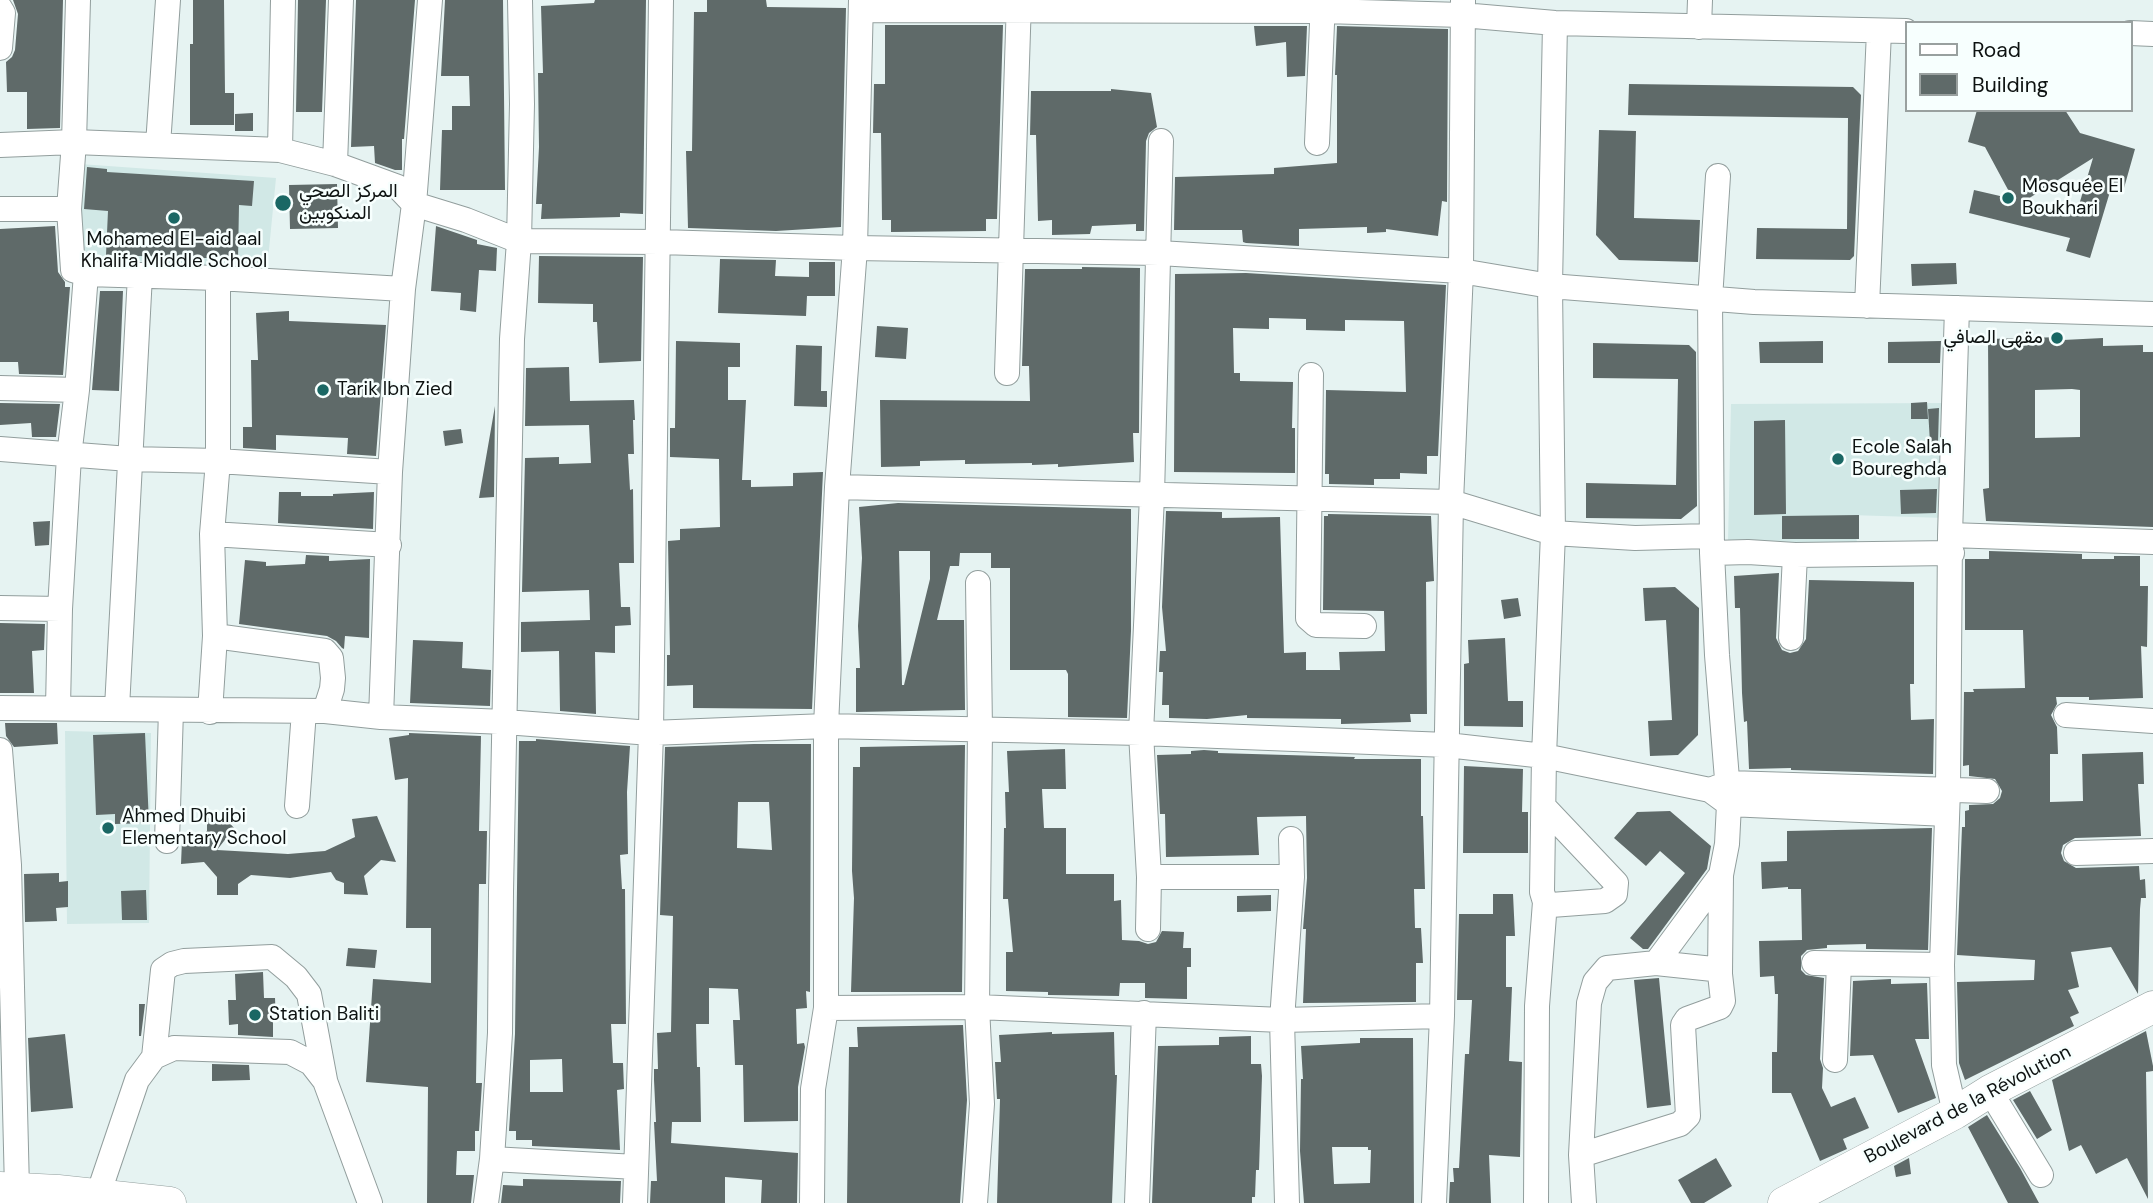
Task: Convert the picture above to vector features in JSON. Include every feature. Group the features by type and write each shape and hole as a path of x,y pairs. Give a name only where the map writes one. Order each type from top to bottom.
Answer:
{"main road":[{"name":"Boulevard de la Révolution","path":"1784,1203 1955,1113 1990,1091 2153,1007"},
{"path":"9,1189 170,1203"}],"street":[{"path":"78,0 74,142 69,209 73,270 86,274 218,278 403,289"},
{"path":"158,145 168,0"},
{"path":"280,150 283,0"},
{"path":"335,164 341,0"},
{"path":"381,717 390,472 403,289 414,204 430,0"},
{"path":"486,1203 492,1159 500,1033 500,892 512,339 519,241 522,104 520,0"},
{"path":"635,1203 651,733 660,242 661,0"},
{"path":"1699,27 1700,0"},
{"path":"812,1203 813,1089 826,1008 826,726 837,487 855,248 861,5 1462,7 1555,23 1904,31"},
{"path":"1007,373 1019,5"},
{"path":"1317,143 1323,5"},
{"path":"1433,1203 1442,1016 1451,502 1461,271 1462,7"},
{"path":"0,8 3,13 0,48"},
{"path":"1536,1203 1537,1006 1545,902 1542,892 1544,756 1553,533 1550,286 1555,23"},
{"path":"1867,306 1879,31"},
{"path":"2132,33 2153,34"},
{"path":"1148,929 1149,877 1141,733 1152,496 1161,141"},
{"path":"0,145 74,142 280,150 335,164 398,187 414,204 466,220 519,241 1159,253 1461,271 1550,286 1710,299 2153,314"},
{"path":"1581,1155 1680,1124 1688,1116 1683,1025 1687,1018 1720,1007 1723,1001 1720,974 1721,875 1727,844 1722,792 1711,544 1710,299 1718,176"},
{"path":"0,209 69,209"},
{"path":"58,708 60,610 69,456 86,274"},
{"path":"117,708 140,275"},
{"path":"210,712 215,636 212,534 218,461 218,278"},
{"path":"1955,1113 1944,1065 1942,965 1957,308"},
{"path":"1311,375 1308,618 1316,625 1364,626"},
{"path":"0,388 77,390"},
{"path":"0,449 69,456 218,461 390,472"},
{"path":"837,487 1451,502 1553,533 1711,544 1748,552 1795,555 1951,544 2153,542"},
{"path":"212,534 389,545"},
{"path":"1791,638 1795,555"},
{"path":"975,1203 982,1104 977,1007 981,730 978,583"},
{"path":"0,608 60,610"},
{"path":"215,636 325,651 331,658 332,689 314,711 298,806"},
{"path":"0,708 314,711 651,733 826,726 1141,733 1447,745 1544,756 1722,792 1947,814"},
{"path":"167,841 171,710"},
{"path":"2066,715 2153,722"},
{"path":"0,750 9,1189"},
{"path":"1722,792 1948,789 1987,791"},
{"path":"1544,807 1616,883 1615,894 1605,901 1551,905 1545,902"},
{"path":"1287,1203 1282,1020 1292,877 1290,839"},
{"path":"2076,853 2153,851"},
{"path":"1656,963 1721,875"},
{"path":"1149,877 1292,877"},
{"path":"154,1057 163,970 184,961 272,957 296,977 309,994 325,1082 370,1203"},
{"path":"1584,1203 1581,1155 1589,1003 1595,982 1607,968 1656,963 1713,969 1720,974"},
{"path":"1814,963 1942,965"},
{"path":"1835,1060 1839,964"},
{"path":"826,1008 977,1007 1282,1020 1442,1016"},
{"path":"1136,1203 1144,1013"},
{"path":"98,1195 137,1080 154,1057 174,1048 290,1052 311,1063 325,1082"},
{"path":"1990,1091 2041,1175"},
{"path":"492,1159 636,1167"}],"shaded area":[{"name":"Mohamed El-aid aal Khalifa Middle School","path":"80,164 276,178 267,270 74,257"},
{"name":"Ecole Salah Boureghda","path":"1947,403 1945,518 1850,515 1859,549 1728,542 1731,404"},
{"name":"Ahmed Dhuibi Elementary School","path":"65,731 151,733 149,923 67,924"}],"building":[{"path":"13,0 63,0 60,128 27,129 27,92 7,92 6,62 15,50 18,14"},
{"path":"193,0 224,0 225,93 234,93 234,125 190,125"},
{"path":"298,0 326,0 322,112 296,112"},
{"path":"356,0 415,0 402,139 402,170 375,163 374,146 351,147"},
{"path":"445,0 503,0 505,190 440,190 442,130 452,130 452,106 470,106 469,76 441,76"},
{"path":"595,0 646,0 643,214 620,213 620,217 541,219 542,204 536,204 539,147 538,73 543,73 541,6 594,3"},
{"path":"707,0 766,0 767,7 846,8 841,227 776,231 688,228 686,151 692,151 694,12 707,12"},
{"path":"885,25 1003,25 997,219 986,219 986,231 891,232 891,220 882,220 881,133 873,133 874,84 885,84"},
{"path":"1254,26 1307,26 1305,76 1287,77 1286,42 1256,46"},
{"path":"1337,26 1448,29 1447,202 1442,201 1438,236 1386,229 1386,232 1367,233 1367,227 1299,229 1299,246 1246,243 1243,242 1242,230 1174,230 1175,177 1274,174 1274,168 1337,163"},
{"path":"1629,84 1853,87 1861,95 1854,256 1850,260 1756,259 1757,228 1847,229 1848,118 1628,115"},
{"path":"1111,89 1151,93 1157,127 1149,133 1146,141 1144,231 1136,231 1136,224 1092,226 1090,234 1052,235 1052,220 1038,221 1036,135 1030,135 1031,91"},
{"path":"1976,112 2066,112 2080,133 2135,149 2124,188 2112,185 2090,258 2066,251 2070,238 1969,213 1974,190 2013,199 1985,147 1968,142","holes":["2093,158 2076,215 2023,202"]},
{"path":"253,113 253,131 235,131 235,114"},
{"path":"1599,130 1636,131 1634,218 1700,220 1698,262 1619,260 1596,235"},
{"name":"Mohamed El-aid aal Khalifa Middle School","path":"87,167 107,169 107,172 254,181 252,206 239,205 238,259 106,255 108,211 84,209"},
{"path":"337,184 338,228 290,229 289,185"},
{"path":"55,226 58,272 65,282 65,287 70,287 63,375 19,374 18,362 0,362 0,229"},
{"path":"436,226 477,240 477,244 497,248 496,271 479,270 476,312 460,310 461,293 431,291"},
{"path":"539,256 643,257 641,361 599,363 597,322 593,322 593,304 538,303"},
{"path":"720,259 776,260 775,276 809,277 809,262 835,262 835,296 807,296 806,316 718,313"},
{"path":"1956,263 1957,284 1912,286 1911,264"},
{"path":"1140,268 1139,433 1133,433 1134,462 1058,467 1058,464 1032,463 965,464 965,460 920,461 920,466 881,467 880,400 1030,401 1029,366 1022,366 1025,269"},
{"path":"1246,273 1446,285 1438,456 1427,456 1427,474 1400,473 1400,479 1374,479 1374,485 1329,484 1329,474 1325,474 1326,390 1406,392 1404,321 1345,320 1345,331 1306,330 1306,319 1269,318 1269,329 1233,328 1234,373 1240,373 1240,381 1293,382 1295,473 1174,472 1175,274"},
{"path":"100,291 123,291 119,391 92,390"},
{"path":"289,311 289,321 386,325 376,456 347,454 348,438 276,435 276,450 243,448 243,427 252,427 251,360 258,360 256,313"},
{"path":"877,326 908,328 906,359 875,357"},
{"path":"2103,338 2103,346 2143,345 2143,352 2153,352 2153,527 1986,521 1983,489 1989,488 1988,339","holes":["2035,390 2080,390 2080,437 2035,438"]},
{"path":"676,341 740,343 740,367 728,367 728,400 746,400 742,480 751,480 751,487 793,486 793,473 823,472 812,709 693,708 693,685 667,686 667,655 670,655 668,541 680,540 680,529 720,527 719,459 670,457 670,428 675,428"},
{"path":"1823,341 1823,363 1760,363 1759,342"},
{"path":"1941,341 1940,363 1888,363 1888,342"},
{"path":"1593,343 1689,345 1696,352 1697,506 1681,519 1586,518 1586,483 1676,485 1678,379 1593,378"},
{"path":"796,345 822,346 821,391 827,391 827,407 794,406"},
{"path":"569,367 570,401 634,400 634,454 628,454 630,490 633,489 634,563 619,563 621,607 630,607 631,625 615,626 615,653 595,652 596,714 560,711 559,651 521,652 521,622 590,620 589,590 522,592 525,458 559,457 559,464 591,463 589,425 525,426 526,368"},
{"path":"1927,402 1928,419 1911,419 1911,403"},
{"path":"0,403 60,404 56,437 32,437 31,423 0,425"},
{"path":"495,406 494,497 479,498"},
{"path":"1939,408 1938,443 1930,443 1928,409"},
{"path":"1785,420 1786,514 1754,515 1754,421"},
{"path":"461,429 463,443 445,446 443,431"},
{"path":"1937,489 1936,513 1901,514 1900,490"},
{"path":"279,492 301,492 301,496 333,496 374,492 373,529 278,523"},
{"path":"898,503 1131,509 1131,631 1127,718 1068,717 1066,670 1010,670 1010,568 991,568 991,553 960,553 959,566 950,566 937,620 964,620 965,710 856,712 856,668 860,668 858,626 862,558 859,507","holes":["899,551 930,551 930,579 902,685"]},
{"path":"1166,511 1222,512 1222,518 1280,517 1284,653 1306,652 1306,670 1340,670 1339,652 1385,651 1384,611 1323,610 1324,516 1431,516 1434,581 1426,582 1427,714 1410,714 1411,722 1341,724 1341,719 1247,718 1247,715 1207,719 1169,718 1169,705 1162,705 1163,672 1159,672 1160,651 1166,651 1162,607"},
{"path":"1859,515 1859,539 1782,539 1782,516"},
{"path":"50,521 49,545 35,546 33,522"},
{"path":"1989,551 2082,554 2082,559 2140,556 2140,586 2148,586 2147,647 2141,646 2143,698 2089,700 2089,697 2056,697 2057,704 2051,715 2057,727 2058,754 2050,754 2050,802 2083,801 2082,754 2143,752 2144,784 2138,784 2141,836 2075,838 2063,845 2061,853 2064,861 2076,868 2139,866 2140,880 2145,879 2146,898 2141,898 2140,909 2138,994 2111,947 2071,952 2079,987 2068,990 2079,1013 2070,1017 2074,1026 1965,1080 1959,1063 1957,982 2034,980 2035,960 1957,955 1962,827 1965,827 1965,811 1969,810 1969,805 1993,804 2000,798 2002,791 1995,779 1969,776 1969,765 1963,766 1964,692 1974,692 1973,689 2025,688 2023,630 1965,630 1965,559 1989,559"},
{"path":"306,555 329,556 329,561 370,559 369,638 345,636 344,649 327,636 239,624 245,560 266,562 266,566 305,564"},
{"path":"1779,573 1776,638 1782,650 1790,653 1798,651 1806,639 1809,580 1914,582 1914,684 1910,684 1911,720 1934,719 1933,774 1791,768 1749,769 1747,721 1744,722 1742,693 1740,608 1735,608 1734,576"},
{"path":"1675,587 1699,608 1698,735 1678,755 1650,756 1648,721 1672,720 1666,620 1645,621 1643,588"},
{"path":"1518,598 1521,616 1504,619 1501,600"},
{"path":"0,623 45,624 44,650 32,651 34,693 0,693"},
{"path":"1505,638 1508,701 1523,701 1523,727 1464,726 1464,664 1469,663 1468,640"},
{"path":"413,640 463,642 462,668 491,670 490,706 410,703"},
{"path":"5,723 57,723 58,744 14,747 6,736"},
{"path":"145,733 149,823 115,824 115,814 96,815 93,735"},
{"path":"409,733 481,736 479,831 487,831 486,884 479,884 476,1083 482,1083 475,1151 457,1151 456,1175 474,1175 471,1203 427,1203 428,1087 366,1082 373,979 431,983 431,928 406,928 408,778 395,780 389,738"},
{"path":"519,741 630,746 627,792 628,854 620,855 622,889 625,889 626,1024 611,1024 613,1063 623,1063 624,1089 617,1090 620,1150 532,1146 532,1140 516,1140 516,1131 509,1131 515,1034","holes":["562,1059 563,1092 530,1092 530,1060"]},
{"path":"811,744 810,992 806,991 807,1008 796,1009 797,1044 804,1043 805,1047 798,1087 798,1121 744,1122 743,1065 735,1065 733,1020 740,1020 738,989 709,988 709,1024 696,1024 701,1122 672,1122 671,1143 798,1153 797,1203 761,1203 762,1180 725,1177 725,1203 650,1203 651,1181 657,1181 654,1069 658,1069 657,1033 671,1032 673,916 660,915 665,747","holes":["738,802 769,802 772,850 737,848"]},
{"path":"965,745 962,992 851,992 854,898 853,767 860,767 860,747"},
{"path":"1065,749 1066,789 1042,789 1044,828 1066,828 1066,874 1114,874 1114,901 1121,900 1122,940 1148,944 1156,942 1162,931 1184,932 1183,948 1191,948 1191,967 1187,967 1187,999 1145,998 1145,983 1120,983 1119,996 1048,995 1048,992 1006,991 1006,952 1013,952 1008,899 1003,899 1005,792 1009,792 1007,751"},
{"path":"1191,751 1218,753 1355,757 1354,759 1421,759 1425,889 1414,889 1415,928 1421,928 1423,963 1416,963 1416,1002 1303,1003 1306,816 1257,817 1259,855 1166,857 1165,814 1160,814 1157,755 1191,754"},
{"path":"1464,766 1523,769 1522,812 1528,812 1528,853 1463,853"},
{"path":"1670,811 1711,846 1707,869 1648,949 1643,949 1630,938 1685,873 1660,851 1646,866 1614,838 1637,812"},
{"path":"377,816 396,862 381,860 364,876 368,895 344,894 344,883 336,880 331,872 290,878 251,875 238,884 238,895 217,895 217,877 204,862 181,864 182,840 195,840 207,831 207,818 226,819 234,828 217,850 288,854 325,851 355,837 352,819"},
{"path":"1932,828 1928,950 1866,949 1866,944 1827,945 1827,948 1807,950 1801,956 1801,970 1806,975 1824,978 1820,1059 1823,1068 1822,1088 1831,1107 1855,1097 1869,1128 1843,1139 1847,1149 1820,1161 1791,1093 1772,1093 1772,1052 1777,1052 1778,994 1775,994 1774,976 1760,977 1759,941 1802,940 1801,889 1762,889 1761,862 1787,861 1787,831"},
{"path":"59,873 59,882 68,881 68,907 56,908 57,921 25,922 24,874"},
{"path":"146,890 147,920 122,920 121,891"},
{"path":"1493,894 1513,894 1515,936 1506,936 1506,987 1512,987 1509,1061 1522,1062 1520,1157 1489,1155 1491,1203 1449,1203 1450,1182 1454,1182 1453,1168 1459,1168 1465,1054 1469,1054 1472,1000 1457,1000 1459,914 1493,914"},
{"path":"1271,895 1271,911 1237,912 1237,896"},
{"path":"348,948 377,950 375,968 346,966"},
{"path":"263,972 264,998 275,998 276,1022 273,1022 273,1037 238,1035 238,1024 229,1025 228,1000 236,1000 235,974"},
{"path":"1659,978 1671,1105 1647,1108 1634,980"},
{"path":"1891,979 1891,984 1927,983 1929,1039 1915,1039 1936,1098 1898,1113 1873,1055 1850,1056 1853,981"},
{"path":"139,1004 145,1004 141,1036 139,1036"},
{"path":"963,1025 967,1100 960,1203 847,1203 849,1047 858,1047 857,1027"},
{"path":"2146,1031 2153,1066 2153,1071 2146,1072 2148,1199 2127,1158 2096,1174 2081,1145 2069,1151 2052,1080"},
{"path":"1114,1032 1117,1075 1112,1203 997,1203 1000,1099 997,1099 995,1062 1001,1062 999,1035"},
{"path":"65,1034 73,1108 31,1112 28,1038"},
{"path":"1251,1036 1251,1064 1261,1064 1262,1076 1259,1170 1256,1170 1255,1197 1252,1197 1252,1203 1152,1203 1158,1046 1219,1045 1219,1037"},
{"path":"1360,1038 1413,1038 1414,1203 1304,1203 1300,1151 1303,1079 1301,1046 1360,1043","holes":["1332,1147 1368,1147 1368,1150 1371,1150 1370,1183 1334,1184"]},
{"path":"212,1064 249,1065 250,1080 212,1081"},
{"path":"2030,1091 2052,1130 2037,1139 2013,1100"},
{"path":"1987,1115 2039,1203 2008,1203 1968,1127"},
{"path":"1716,1158 1732,1186 1704,1203 1691,1203 1678,1180"},
{"path":"1909,1158 1911,1174 1896,1177 1894,1166"},
{"path":"523,1179 621,1181 620,1203 501,1203 503,1185 523,1186"}],"place":[{"name":"Mosquée El Boukhari","path":"2008,198"},
{"name":"المركز الصحي المنكوبين","path":"283,203"},
{"name":"Mohamed El-aid aal Khalifa Middle School","path":"174,218"},
{"name":"مقهى الصافي","path":"2057,338"},
{"name":"Tarik Ibn Zied","path":"323,390"},
{"name":"Ecole Salah Boureghda","path":"1838,459"},
{"name":"Ahmed Dhuibi Elementary School","path":"108,828"},
{"name":"Station Baliti","path":"255,1015"}]}
